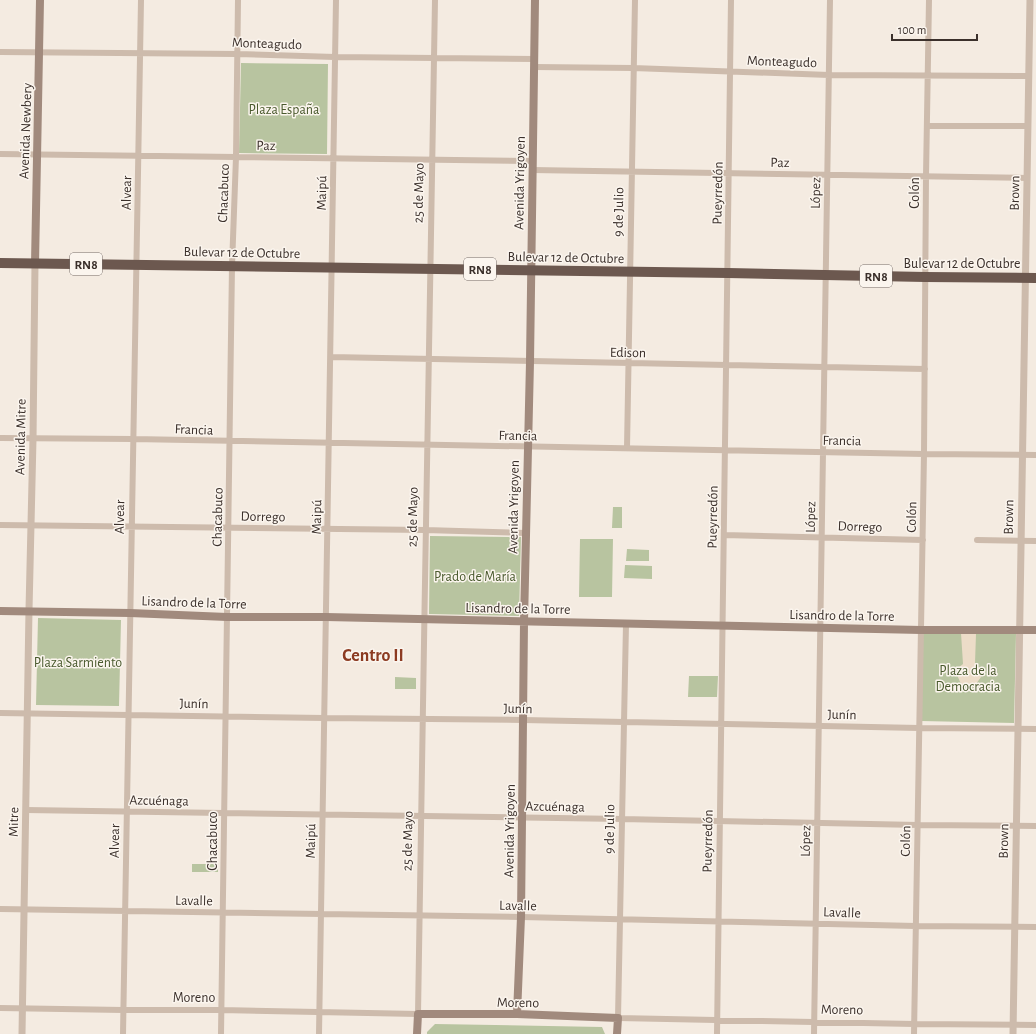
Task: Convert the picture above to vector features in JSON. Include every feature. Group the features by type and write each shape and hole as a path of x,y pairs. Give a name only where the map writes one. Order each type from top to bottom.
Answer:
{"highway":[{"name":"Bulevar 12 de Octubre","path":"0,263 728,273 926,278 1036,278"}],"main road":[{"name":"Avenida Newbery","path":"35,264 40,0"},
{"name":"Avenida Yrigoyen","path":"518,1014 521,917 524,622 530,362 535,0"},
{"name":"Lisandro de la Torre","path":"0,611 29,610 227,617 326,617 921,630 1036,630"},
{"name":"Moreno","path":"418,1014 518,1014 618,1018"},
{"name":"25 de Mayo","path":"417,1034 418,1014"},
{"name":"9 de Julio","path":"617,1034 618,1018"}],"street":[{"name":"Alvear","path":"123,1034 141,0"},
{"name":"Chacabuco","path":"221,1034 224,913 224,813 232,266 236,157 238,0"},
{"name":"Maipú","path":"319,1034 336,0"},
{"name":"25 de Mayo","path":"418,1014 424,530 429,359 435,0"},
{"name":"9 de Julio","path":"627,448 635,0"},
{"name":"Pueyrredón","path":"717,1034 732,0"},
{"name":"López","path":"814,1034 830,0"},
{"name":"Colón","path":"914,1034 923,540 929,0"},
{"name":"Brown","path":"1013,1034 1030,0"},
{"name":"Monteagudo","path":"0,52 237,54 434,58 634,68 828,75 1028,76"},
{"path":"927,126 1028,126"},
{"name":"Paz","path":"0,154 532,161"},
{"name":"Paz","path":"532,170 1027,178"},
{"name":"Avenida Mitre","path":"29,610 32,525 35,264"},
{"name":"Edison","path":"331,357 925,369"},
{"name":"Francia","path":"0,438 1036,455"},
{"name":"Dorrego","path":"0,525 228,527 526,533"},
{"name":"Dorrego","path":"724,535 923,540"},
{"path":"977,540 1036,541"},
{"name":"Mitre","path":"22,1034 29,610"},
{"name":"9 de Julio","path":"618,1018 626,624"},
{"name":"Junín","path":"0,712 1036,729"},
{"name":"Azcuénaga","path":"26,810 1036,826"},
{"name":"Lavalle","path":"0,909 125,910 321,915 419,915 916,926 1036,927"},
{"name":"Moreno","path":"0,1008 418,1014"},
{"name":"Moreno","path":"618,1018 1036,1025"}],"green space":[{"name":"Plaza España","path":"241,63 328,64 327,154 239,153"},
{"path":"613,507 622,507 622,528 612,528"},
{"name":"Prado de María","path":"430,536 521,537 519,616 429,614"},
{"path":"580,539 613,539 612,597 579,597"},
{"path":"627,549 649,550 649,561 626,561"},
{"path":"625,565 652,566 652,579 624,578"},
{"name":"Plaza Sarmiento","path":"38,618 121,620 119,706 36,705"},
{"name":"Plaza de la Democracia","path":"923,632 1016,634 1014,723 921,721"},
{"path":"689,676 718,676 717,697 688,697"},
{"path":"395,677 416,678 416,689 395,689"},
{"path":"192,864 218,864 218,872 192,872"},
{"path":"435,1024 602,1027 605,1034 427,1034 427,1032"}],"shaded area":[{"name":"Plaza de la Democracia","path":"961,633 976,634 975,663 979,668 981,677 976,684 970,686 961,684 957,675 958,668 963,664"}],"district":[{"name":"Centro II","path":"373,655"}]}
